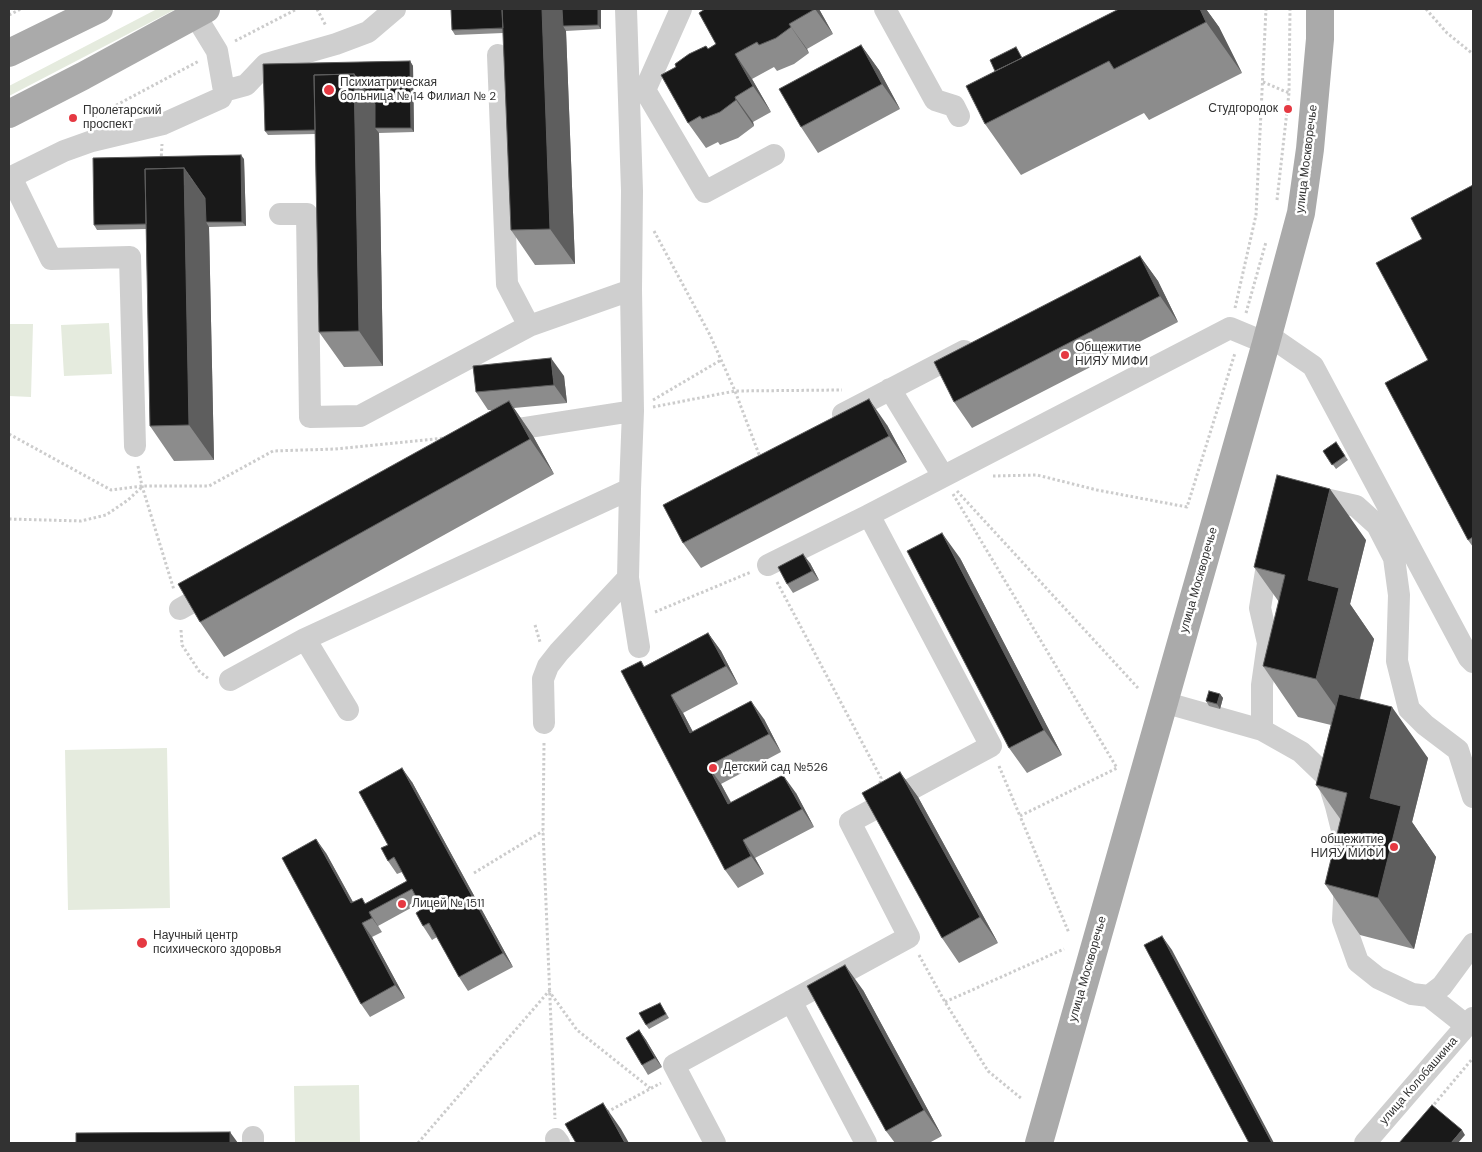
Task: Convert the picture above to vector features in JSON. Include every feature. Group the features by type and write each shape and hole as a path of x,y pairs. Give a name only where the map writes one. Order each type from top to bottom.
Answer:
{"main road":[{"path":"9,53 99,9"},
{"name":"улица Москворечье","path":"1039,1143 1267,339 1304,199 1319,49 1320,9"},
{"path":"9,114 200,12"}],"street":[{"path":"224,91 246,85 266,64 368,32 395,9"},
{"path":"626,9 637,91 632,191 633,411 628,578 639,647"},
{"path":"637,91 681,9"},
{"path":"885,9 935,100 954,106 959,116"},
{"path":"135,446 130,257 51,258 10,177 64,151 92,141 163,124 220,98 224,91 217,51 200,12"},
{"path":"498,55 507,284 529,326"},
{"path":"637,91 705,192 774,155"},
{"path":"280,214 307,214 310,417 360,416 529,326 631,290"},
{"path":"768,565 1236,330 1267,339 1313,366 1464,649 1473,662"},
{"path":"821,425 986,340"},
{"path":"890,389 943,476"},
{"path":"475,442 492,433 633,411"},
{"path":"230,680 305,638 630,488"},
{"path":"1262,730 1262,685 1268,644 1260,608 1268,559 1288,528 1325,499 1356,506 1377,526 1394,558 1399,596 1397,661 1409,709 1425,725 1458,750 1473,797"},
{"path":"715,1143 674,1065 909,937 850,822 991,746 869,515"},
{"path":"544,723 543,680 548,666 628,578"},
{"path":"180,609 232,580"},
{"path":"305,638 348,710"},
{"path":"1163,702 1262,730 1301,752 1327,778 1349,856 1343,920 1358,962 1378,978 1412,994 1429,996 1468,1030"},
{"path":"1429,996 1442,986 1473,944"},
{"path":"791,1002 866,1143"},
{"name":"улица Колобашкина","path":"1365,1143 1468,1030"}],"path":[{"path":"9,15 21,9"},
{"path":"91,119 297,9"},
{"path":"1236,330 1256,215 1266,9"},
{"path":"1276,209 1289,93 1290,9"},
{"path":"1426,9 1447,33 1473,54"},
{"path":"1263,82 1289,93"},
{"path":"650,225 710,335 735,390 760,457"},
{"path":"990,476 1037,475 1096,490 1187,507 1236,330 1268,237"},
{"path":"633,411 721,360"},
{"path":"633,411 735,390 852,390"},
{"path":"9,434 111,490 142,486 209,486 273,451 335,449 453,437"},
{"path":"943,476 1138,688"},
{"path":"943,476 1117,768 1020,816"},
{"path":"9,519 81,521 106,515 128,500 142,486"},
{"path":"635,620 768,565 880,778 880,806"},
{"path":"544,723 543,831 558,1141"},
{"path":"991,746 1069,933"},
{"path":"474,874 543,831"},
{"path":"909,937 945,1002 988,1071 1022,1098"},
{"path":"945,1002 1064,949"},
{"path":"550,991 577,1030 650,1088"},
{"path":"418,1143 550,991"},
{"path":"1425,1115 1473,1058"},
{"path":"599,1116 679,1073"}],"shaded area":[{"path":"157,9 176,9 9,96 9,86"},
{"path":"109,323 112,374 64,376 61,325"},
{"path":"9,324 33,324 31,397 9,396"},
{"path":"167,748 170,908 68,910 65,750"},
{"path":"359,1085 360,1143 295,1143 294,1086"}],"building":[{"path":"451,9 502,9 503,28 452,30"},
{"path":"502,9 542,9 550,229 511,230"},
{"path":"562,9 598,9 598,25 563,26"},
{"path":"705,9 815,9 789,24 791,27 776,38 759,45 757,42 735,54 753,86 735,97 736,100 720,112 702,119 700,116 688,123 661,75 676,67 675,64 689,54 706,46 708,49 716,44 699,13"},
{"path":"1119,9 1200,9 1206,22 1114,69 1109,61 985,124 966,86"},
{"path":"861,45 882,84 801,127 779,89"},
{"path":"1016,47 1022,58 995,71 990,60"},
{"path":"410,61 411,128 375,128 375,104 354,74 314,75 315,130 265,131 263,64"},
{"path":"354,74 359,331 319,332 314,75"},
{"path":"241,155 242,222 206,222 205,198 184,168 145,169 146,224 94,225 93,158"},
{"path":"184,168 189,425 150,426 145,169"},
{"path":"1473,185 1473,537 1468,540 1385,383 1428,360 1376,263 1422,239 1411,218"},
{"path":"1140,256 1160,296 954,402 934,362"},
{"path":"551,358 554,385 476,392 473,366"},
{"path":"869,399 889,436 683,543 663,505"},
{"path":"509,401 530,439 200,622 178,584"},
{"path":"1336,442 1345,456 1332,465 1323,451"},
{"path":"1277,475 1330,489 1308,580 1339,588 1316,679 1263,666 1285,575 1254,567"},
{"path":"942,533 1044,730 1009,748 907,551"},
{"path":"803,554 812,571 787,584 778,567"},
{"name":"Детский сад №526","path":"708,633 726,666 671,695 690,733 751,701 769,734 708,766 728,804 783,775 802,809 743,840 751,856 725,870 621,671 641,661 644,667"},
{"path":"1209,691 1220,694 1217,704 1206,701"},
{"path":"1339,694 1392,707 1370,798 1401,806 1378,898 1325,884 1347,793 1316,785"},
{"path":"402,768 503,953 459,977 429,923 423,926 416,913 422,909 412,889 369,912 372,918 362,923 395,985 361,1004 282,858 316,839 351,903 362,898 365,904 407,881 394,857 388,861 381,848 388,845 359,792"},
{"path":"900,772 980,917 942,938 862,793"},
{"path":"1162,936 1272,1143 1249,1143 1144,945"},
{"path":"845,965 924,1110 886,1131 807,986"},
{"path":"660,1003 666,1014 646,1025 639,1013"},
{"path":"639,1030 655,1058 642,1065 626,1038"},
{"path":"603,1103 625,1143 576,1143 565,1124"},
{"path":"1432,1105 1462,1130 1451,1143 1399,1143"},
{"path":"230,1132 230,1143 76,1143 76,1133"}],"place":[{"name":"Психиатрическая больница № 14 Филиал № 2","path":"329,90"},
{"name":"Студгородок","path":"1288,109"},
{"name":"Пролетарский проспект","path":"73,118"},
{"name":"Общежитие НИЯУ МИФИ","path":"1065,355"},
{"name":"Детский сад №526","path":"713,768"},
{"name":"общежитие НИЯУ МИФИ","path":"1394,847"},
{"name":"Лицей № 1511","path":"402,904"},
{"name":"Научный центр психического здоровья","path":"142,943"}]}
